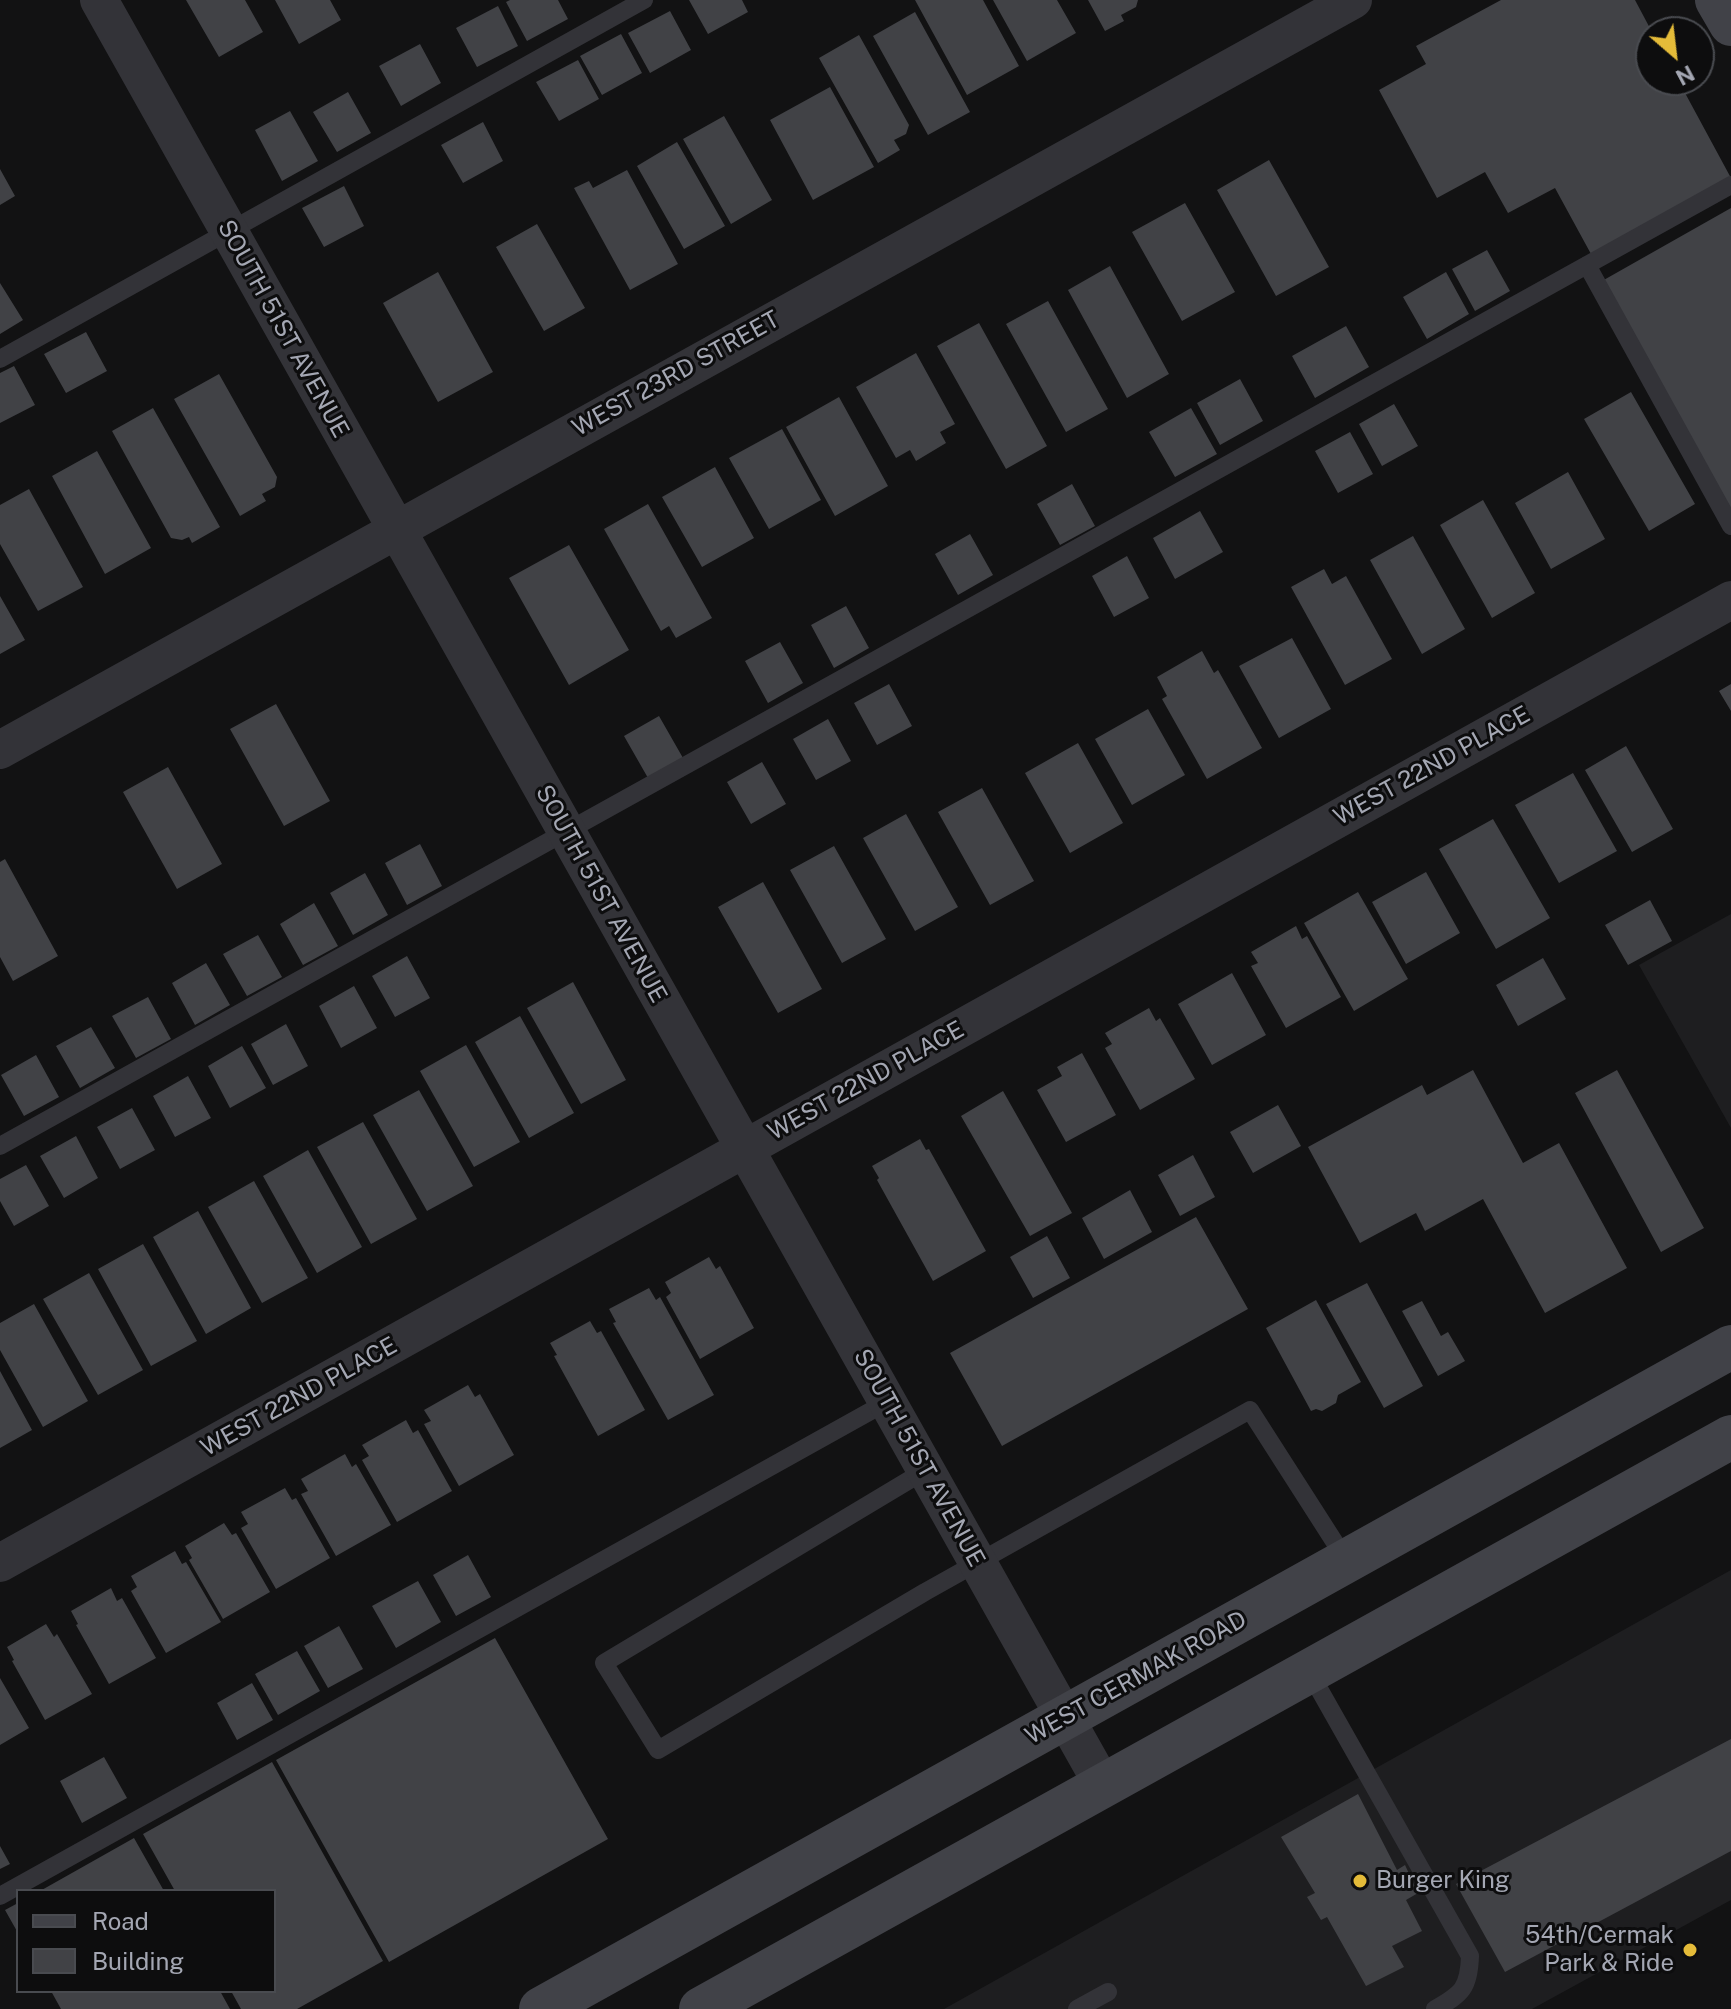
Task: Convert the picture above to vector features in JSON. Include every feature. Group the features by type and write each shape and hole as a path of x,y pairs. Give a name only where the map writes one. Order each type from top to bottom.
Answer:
{"main road":[{"path":"1717,0 1731,24"},
{"name":"WEST CERMAK ROAD","path":"541,2009 1731,1347"},
{"path":"701,2009 1731,1437"}],"street":[{"name":"SOUTH 51ST AVENUE","path":"99,0 1104,1787"},
{"name":"WEST 23RD STREET","path":"0,750 1353,0"},
{"name":"WEST 22ND PLACE","path":"0,1563 1731,600"}],"lane":[{"path":"0,359 644,0"},
{"path":"0,1146 1731,185"},
{"path":"1587,265 1731,526"},
{"path":"0,1896 887,1402"},
{"path":"926,1470 604,1663 658,1750 978,1562 1250,1410 1346,1560"},
{"path":"1310,1673 1470,1956 1469,1979 1455,1998 1435,2009"},
{"path":"1077,2009 1108,1992"}],"shaded area":[{"path":"1731,914 1731,1128 1639,965"},
{"path":"1731,1570 1731,1900 1532,2009 944,2009"}],"building":[{"path":"186,0 245,0 263,32 219,57"},
{"path":"275,0 330,0 341,20 299,44"},
{"path":"558,0 568,19 527,41 506,2"},
{"path":"689,0 742,0 748,12 708,34"},
{"path":"915,0 983,0 1019,66 967,95"},
{"path":"993,0 1057,0 1076,33 1027,61"},
{"path":"1088,0 1138,0 1136,7 1121,15 1124,21 1105,31"},
{"path":"1501,0 1635,0 1644,16 1635,16 1635,96 1687,96 1731,178 1591,254 1555,188 1508,213 1485,172 1437,198 1379,90 1426,64 1416,46"},
{"path":"498,6 518,46 477,67 456,28"},
{"path":"670,11 691,50 650,73 628,33"},
{"path":"915,12 970,112 928,135 873,36"},
{"path":"621,34 642,73 602,95 580,56"},
{"path":"859,35 909,125 906,134 894,140 900,150 878,163 819,58"},
{"path":"420,44 441,83 401,106 379,66"},
{"path":"578,60 599,99 559,121 536,82"},
{"path":"830,87 874,167 813,200 770,120"},
{"path":"348,92 371,133 337,152 313,112"},
{"path":"290,111 318,161 282,181 255,130"},
{"path":"724,116 772,200 731,224 683,139"},
{"path":"483,122 503,161 463,183 441,145"},
{"path":"677,142 725,226 684,249 637,166"},
{"path":"1269,160 1329,267 1276,296 1217,190"},
{"path":"0,169 15,196 0,205"},
{"path":"627,170 678,264 630,290 574,188 589,181 593,188"},
{"path":"344,186 364,226 324,247 302,208"},
{"path":"1185,203 1235,292 1182,321 1132,232"},
{"path":"1731,208 1731,509 1602,281"},
{"path":"537,224 585,308 544,331 496,247"},
{"path":"1487,250 1510,291 1475,311 1452,269"},
{"path":"1110,266 1169,374 1127,398 1068,290"},
{"path":"438,272 493,372 438,402 383,303"},
{"path":"1446,272 1469,314 1427,339 1403,297"},
{"path":"0,283 23,320 0,334"},
{"path":"1048,301 1108,409 1066,432 1006,324"},
{"path":"979,323 1047,446 1006,469 937,346"},
{"path":"1346,326 1369,367 1315,398 1292,356"},
{"path":"86,332 107,371 66,393 44,354"},
{"path":"916,353 955,424 940,432 946,443 916,461 910,450 896,458 856,387"},
{"path":"14,366 35,405 0,423 0,373"},
{"path":"219,374 277,477 275,487 262,494 266,501 240,516 174,399"},
{"path":"1240,379 1263,421 1220,445 1197,403"},
{"path":"1631,392 1695,504 1649,531 1584,419"},
{"path":"839,397 888,486 835,516 786,427"},
{"path":"1394,404 1418,446 1382,466 1359,424"},
{"path":"153,408 220,527 192,543 189,537 182,540 171,538 112,431"},
{"path":"1191,408 1217,454 1175,477 1149,432"},
{"path":"782,429 821,500 769,529 729,458"},
{"path":"1350,432 1373,474 1338,493 1315,451"},
{"path":"97,451 151,548 105,574 52,476"},
{"path":"715,467 754,538 702,567 662,497"},
{"path":"1568,472 1605,539 1551,569 1515,503"},
{"path":"1072,484 1095,526 1060,545 1037,504"},
{"path":"29,489 83,587 38,611 0,544 0,505"},
{"path":"1483,500 1535,593 1492,618 1440,525"},
{"path":"648,504 712,618 676,638 669,626 661,631 604,529"},
{"path":"1200,511 1223,552 1175,579 1153,538"},
{"path":"970,534 993,575 958,595 935,554"},
{"path":"1413,536 1465,629 1422,654 1370,560"},
{"path":"569,545 629,650 569,685 509,578"},
{"path":"1127,556 1149,598 1114,617 1092,576"},
{"path":"1324,569 1332,584 1346,576 1392,659 1345,685 1291,587"},
{"path":"0,596 25,640 0,654"},
{"path":"846,606 869,648 834,668 811,625"},
{"path":"1292,638 1331,709 1279,738 1239,666"},
{"path":"780,642 803,683 768,703 745,661"},
{"path":"1202,651 1214,673 1218,670 1262,748 1207,779 1162,699 1167,696 1157,677"},
{"path":"889,684 912,726 877,745 854,703"},
{"path":"1731,684 1731,711 1719,691"},
{"path":"276,704 330,801 284,826 230,729"},
{"path":"1148,709 1185,775 1132,805 1095,739"},
{"path":"659,716 683,758 648,778 624,736"},
{"path":"828,719 851,761 816,780 793,739"},
{"path":"1078,743 1123,823 1070,853 1025,773"},
{"path":"1626,746 1673,829 1632,852 1585,770"},
{"path":"762,762 786,804 751,824 727,782"},
{"path":"168,767 222,864 177,889 123,792"},
{"path":"1573,773 1617,851 1559,883 1515,805"},
{"path":"982,788 1034,881 990,905 938,812"},
{"path":"906,814 958,907 915,931 863,838"},
{"path":"1493,819 1550,918 1496,949 1439,849"},
{"path":"420,844 442,886 407,905 385,863"},
{"path":"834,846 886,939 842,963 790,870"},
{"path":"5,859 58,956 13,981 0,957 0,862"},
{"path":"1426,872 1460,933 1406,964 1372,902"},
{"path":"365,873 388,915 353,935 330,893"},
{"path":"763,882 822,989 778,1013 718,907"},
{"path":"1358,892 1408,979 1354,1011 1304,923"},
{"path":"1650,900 1672,941 1628,965 1605,925"},
{"path":"314,903 338,946 303,965 280,924"},
{"path":"1296,926 1302,939 1307,936 1341,997 1286,1028 1251,966 1258,963 1251,952"},
{"path":"258,935 282,977 247,996 223,954"},
{"path":"407,956 430,998 395,1017 372,976"},
{"path":"1543,958 1566,999 1518,1026 1496,985"},
{"path":"206,963 230,1005 195,1025 172,983"},
{"path":"1232,973 1266,1035 1212,1065 1178,1004"},
{"path":"573,982 626,1080 581,1104 527,1008"},
{"path":"354,986 377,1028 341,1048 319,1006"},
{"path":"148,997 171,1039 136,1058 112,1016"},
{"path":"1149,1008 1156,1021 1160,1018 1195,1079 1140,1110 1105,1048 1112,1044 1105,1033"},
{"path":"520,1016 574,1113 529,1138 475,1042"},
{"path":"286,1024 308,1066 273,1085 251,1044"},
{"path":"91,1027 115,1068 80,1088 56,1046"},
{"path":"466,1045 520,1142 474,1167 420,1071"},
{"path":"242,1046 266,1088 230,1108 208,1066"},
{"path":"1082,1053 1116,1115 1066,1142 1037,1090 1062,1076 1057,1067"},
{"path":"36,1055 59,1097 24,1116 1,1075"},
{"path":"1473,1070 1523,1163 1559,1143 1627,1268 1545,1313 1483,1199 1425,1231 1416,1213 1360,1243 1308,1147 1422,1085 1427,1095"},
{"path":"1617,1070 1704,1228 1661,1252 1575,1093"},
{"path":"188,1076 211,1118 175,1137 153,1096"},
{"path":"419,1090 473,1186 427,1211 373,1115"},
{"path":"1003,1091 1072,1213 1030,1236 961,1116"},
{"path":"1278,1105 1301,1146 1253,1173 1230,1132"},
{"path":"132,1108 155,1150 120,1169 97,1127"},
{"path":"363,1122 417,1219 371,1244 317,1147"},
{"path":"76,1136 98,1178 64,1198 40,1156"},
{"path":"920,1139 926,1150 929,1149 986,1251 933,1281 872,1166"},
{"path":"308,1150 362,1247 317,1273 263,1176"},
{"path":"1193,1155 1215,1197 1180,1216 1158,1175"},
{"path":"26,1165 49,1206 14,1226 0,1201 0,1179"},
{"path":"254,1181 308,1278 262,1303 208,1207"},
{"path":"1130,1190 1152,1232 1104,1259 1082,1218"},
{"path":"198,1211 251,1308 206,1334 153,1237"},
{"path":"1196,1217 1248,1309 1002,1446 950,1353"},
{"path":"1047,1236 1070,1278 1033,1298 1010,1257"},
{"path":"143,1244 197,1341 151,1366 98,1269"},
{"path":"709,1257 716,1269 720,1266 754,1328 700,1359 666,1297 671,1293 665,1282"},
{"path":"89,1273 143,1370 98,1395 43,1299"},
{"path":"1367,1283 1423,1386 1384,1408 1326,1304"},
{"path":"649,1288 656,1300 660,1297 714,1395 668,1420 613,1323 616,1322 609,1309"},
{"path":"1316,1300 1361,1382 1338,1395 1336,1403 1322,1411 1311,1411 1266,1328"},
{"path":"1422,1301 1441,1336 1448,1332 1465,1361 1438,1376 1402,1311"},
{"path":"34,1304 88,1401 43,1427 0,1350 0,1323"},
{"path":"590,1321 597,1333 601,1331 645,1410 598,1436 554,1356 557,1355 550,1343"},
{"path":"0,1371 32,1430 0,1448"},
{"path":"468,1385 475,1397 480,1394 514,1455 459,1486 424,1424 431,1421 424,1410"},
{"path":"406,1420 413,1433 418,1430 452,1491 397,1522 362,1460 369,1456 362,1445"},
{"path":"345,1454 352,1467 356,1464 391,1525 336,1556 301,1494 308,1491 301,1479"},
{"path":"285,1488 292,1500 296,1498 330,1558 276,1589 241,1528 248,1524 241,1512"},
{"path":"224,1523 232,1535 236,1533 270,1592 223,1619 189,1560 192,1558 185,1546"},
{"path":"175,1551 182,1564 186,1562 221,1622 166,1653 131,1591 137,1587 131,1576"},
{"path":"468,1555 491,1597 456,1616 433,1575"},
{"path":"418,1581 441,1622 396,1648 372,1606"},
{"path":"111,1588 117,1601 122,1598 156,1658 109,1684 71,1611"},
{"path":"46,1624 54,1637 57,1634 92,1694 45,1720 7,1647"},
{"path":"339,1626 363,1669 328,1688 304,1646"},
{"path":"495,1638 608,1839 389,1962 276,1760"},
{"path":"297,1651 320,1691 278,1715 255,1674"},
{"path":"0,1678 29,1728 0,1745"},
{"path":"252,1683 273,1720 237,1740 217,1703"},
{"path":"1731,1739 1731,1851 1505,1972 1456,1884"},
{"path":"104,1757 127,1798 82,1823 60,1781"},
{"path":"272,1762 383,1961 297,2009 241,2009 232,1993 276,1993 276,1889 174,1889 143,1834"},
{"name":"Burger King","path":"1358,1794 1397,1870 1405,1865 1418,1893 1406,1900 1422,1931 1392,1946 1404,1967 1366,1986 1327,1917 1321,1920 1307,1897 1315,1893 1281,1837"},
{"path":"134,1838 163,1889 44,1889"},
{"path":"0,1846 10,1864 0,1869"},
{"path":"16,1904 16,1929 5,1910"},
{"path":"52,1993 221,1993 230,2009 61,2009"}],"place":[{"name":"Burger King","path":"1360,1881"},
{"name":"54th/Cermak Park & Ride","path":"1690,1950"}]}
